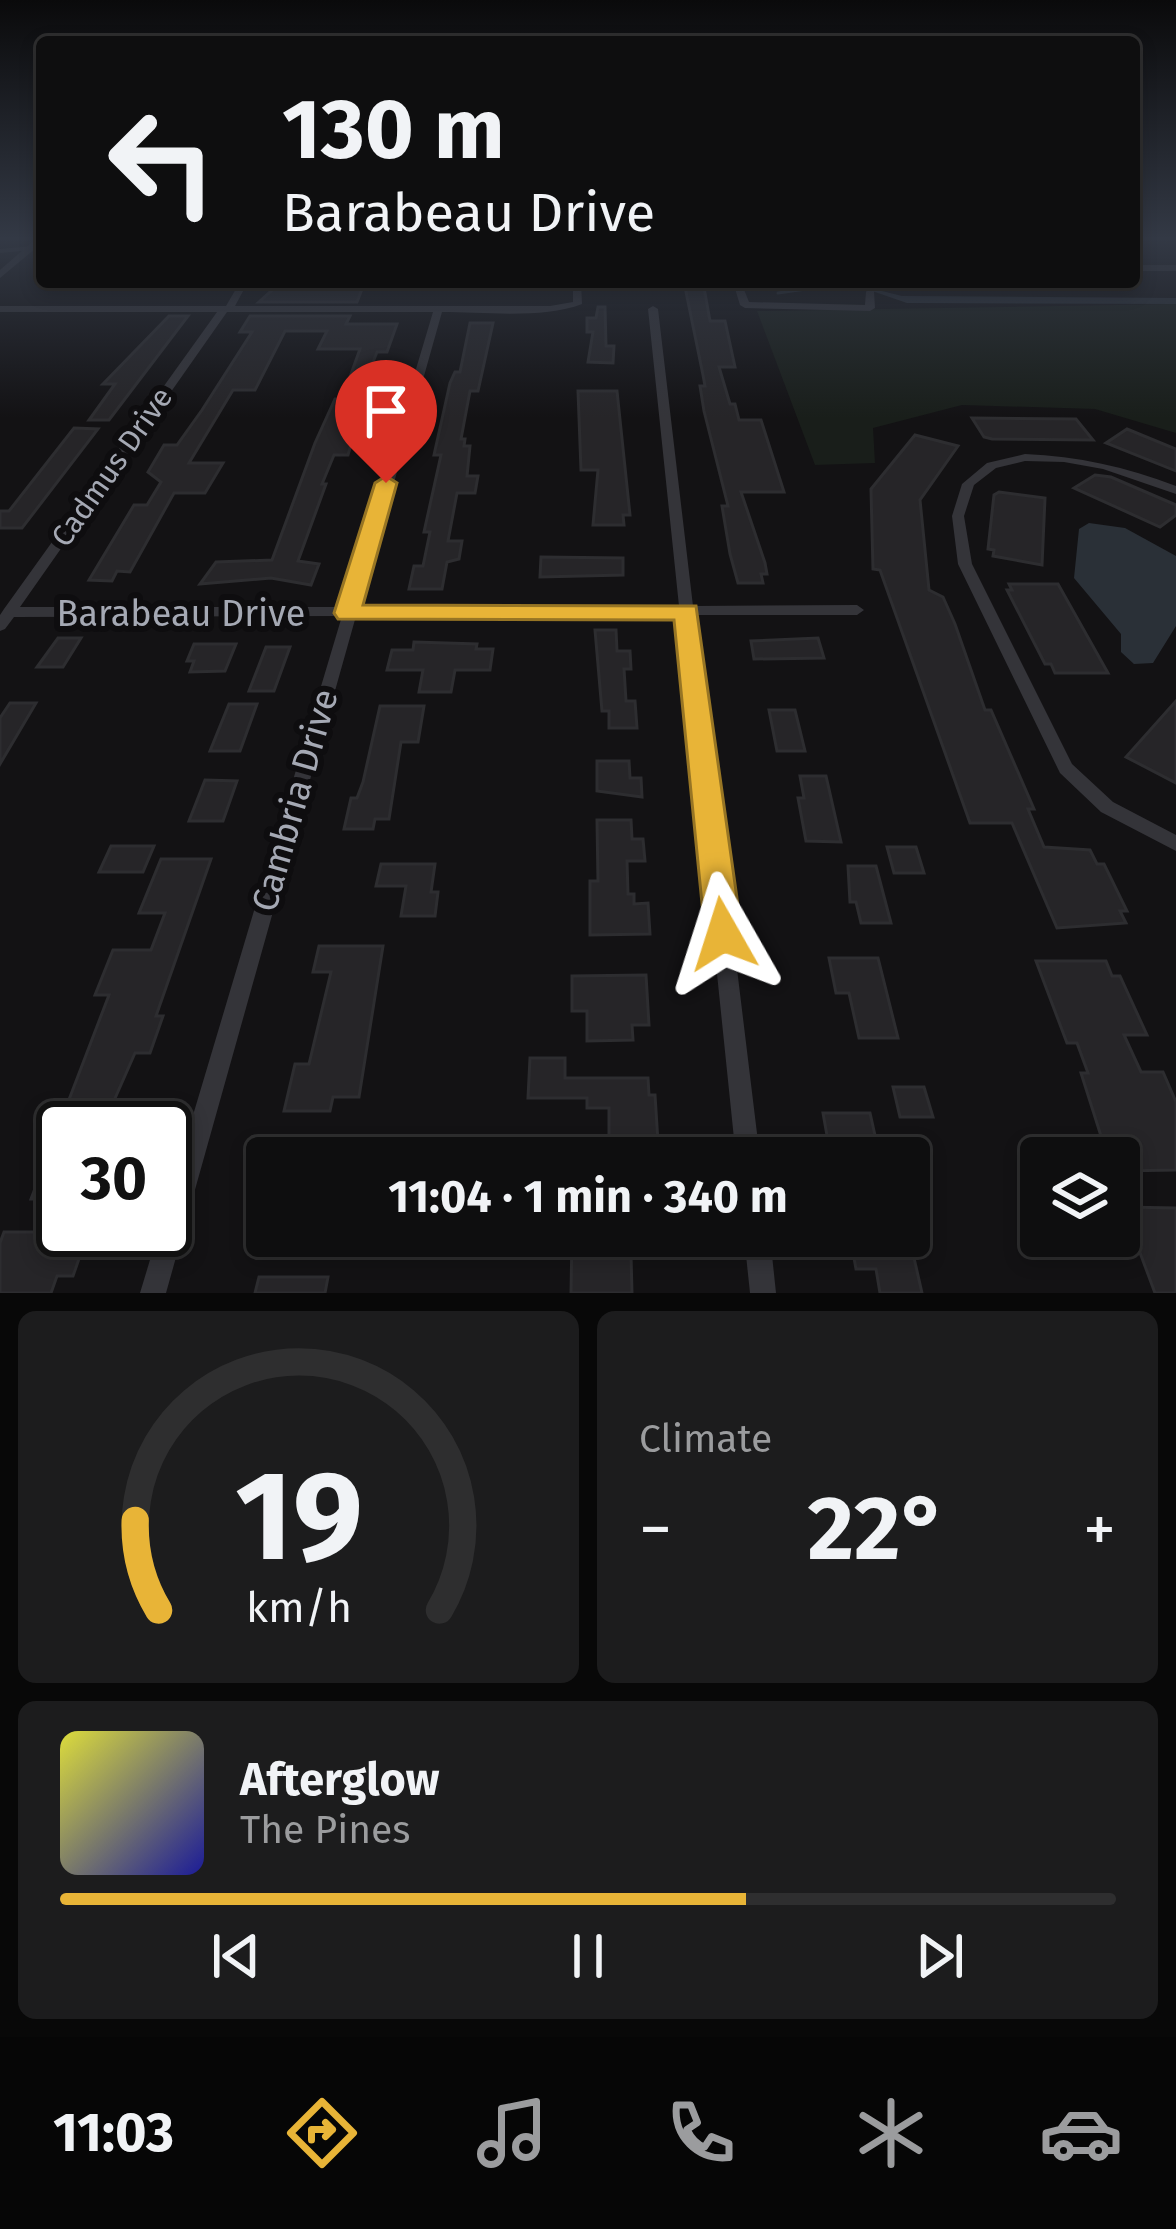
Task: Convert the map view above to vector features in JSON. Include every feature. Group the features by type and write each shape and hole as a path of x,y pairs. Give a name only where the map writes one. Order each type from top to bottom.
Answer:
{"street":[{"name":"Cadmus Drive","path":"5,619 234,297"},
{"path":"0,309 550,309 577,304 577,297"},
{"path":"741,297 743,303 760,308 872,304 871,297"},
{"name":"Cambria Drive","path":"153,1293 437,309"},
{"path":"652,309 746,1137"},
{"path":"1176,490 1104,463 1059,455 1004,460 979,473 960,511 958,531 964,564 1066,768 1107,807 1176,844"},
{"name":"Barabeau Drive","path":"5,619 857,610"},
{"path":"760,1257 764,1293"}],"shaded area":[{"path":"891,297 1176,298 1176,304 907,303"},
{"path":"1176,304 1176,433 1095,409 962,405 873,428 875,463 815,465 757,311"},
{"path":"1089,523 1125,528 1176,556 1176,626 1153,663 1134,664 1121,652 1121,634 1074,578 1079,529"}],"building":[{"path":"264,297 359,297 357,302 259,302"},
{"path":"687,297 706,297 710,321 725,321 735,367 719,367 730,404 735,404 739,420 761,420 784,492 741,492 765,563 763,583 738,583 722,506 728,506 704,411 700,386 705,386"},
{"path":"598,307 605,307 606,346 614,346 613,363 588,362 593,332 587,332 587,318 596,318"},
{"path":"169,316 188,316 109,420 89,420 115,384 103,384"},
{"path":"250,316 350,316 346,324 397,324 387,352 377,352 358,400 364,400 348,455 334,455 322,484 326,484 298,561 319,564 311,585 271,578 200,584 216,562 272,560 315,443 335,399 342,399 360,349 318,349 327,331 285,331 255,390 233,390 189,463 223,463 205,493 174,493 130,572 117,571 112,581 89,580 134,505 147,505 161,482 148,472 164,445 177,445 202,410 252,332 240,332"},
{"path":"470,323 493,323 478,391 470,391 461,439 465,439 464,446 470,446 467,476 478,476 475,493 457,493 448,541 462,541 459,559 447,562 442,589 409,589 414,566 423,566 430,532 424,532 441,455 434,455"},
{"path":"578,391 617,391 630,515 623,515 624,525 593,525 598,470 581,470"},
{"path":"972,418 1076,419 1093,440 992,439 984,437"},
{"path":"74,428 98,429 22,528 0,528 0,511 9,511"},
{"path":"1127,429 1176,449 1176,471 1106,443"},
{"path":"915,435 958,446 920,500 929,590 943,597 985,710 991,710 1034,809 1028,809 1044,847 1090,850 1097,864 1104,864 1127,911 1120,911 1126,923 1057,928 1012,823 970,823 880,570 873,569 871,489"},
{"path":"1095,475 1111,477 1176,505 1176,515 1160,527 1074,488"},
{"path":"994,495 1045,498 1042,565 993,556 994,550 988,549"},
{"path":"541,557 623,558 623,575 540,577"},
{"path":"1009,584 1058,584 1108,673 1055,673 1051,664 1045,664 1007,590 1012,590"},
{"path":"595,630 616,630 617,651 630,651 631,669 624,669 626,701 635,701 637,728 609,728 609,711 602,711"},
{"path":"58,638 81,638 63,667 37,667"},
{"path":"818,638 824,658 754,659 751,641"},
{"path":"414,642 493,649 490,670 455,670 451,692 419,692 423,670 387,670 392,650 413,650"},
{"path":"194,644 236,644 225,671 190,672 194,661 187,661"},
{"path":"266,647 290,647 274,691 249,691"},
{"path":"1176,701 1176,783 1126,757"},
{"path":"10,703 36,703 0,764 0,718"},
{"path":"229,704 257,704 240,751 210,751"},
{"path":"380,706 424,706 418,742 401,742 389,819 375,819 373,829 344,829 351,798 357,798 363,782"},
{"path":"769,710 795,710 805,751 777,751"},
{"path":"597,761 629,761 630,778 641,778 642,797 597,791"},
{"path":"800,776 826,776 841,842 806,841 798,798 804,798"},
{"path":"205,780 237,781 223,821 189,821"},
{"path":"597,820 631,820 632,839 643,839 645,861 627,861 628,894 634,894 634,904 648,903 650,934 590,935 590,881 598,881"},
{"path":"111,846 154,846 143,872 99,872"},
{"path":"887,847 916,847 924,873 894,873"},
{"path":"161,859 211,859 156,1016 163,1016 150,1053 135,1053 114,1101 68,1101 109,995 95,995 113,950 151,950 165,913 139,913"},
{"path":"381,864 435,864 431,892 438,892 435,916 401,916 406,886 376,886"},
{"path":"848,866 876,866 891,923 861,923 856,902 850,902"},
{"path":"319,946 383,946 359,1097 333,1097 330,1111 284,1111 295,1064 309,1064 331,972 313,972"},
{"path":"829,958 878,958 898,1038 859,1038 849,993 836,993"},
{"path":"1036,961 1106,961 1112,976 1120,976 1147,1035 1124,1035 1141,1072 1163,1072 1176,1102 1176,1170 1140,1171 1140,1137 1101,1137 1081,1073 1088,1073 1077,1043 1067,1043"},
{"path":"646,975 649,1025 632,1025 633,1040 587,1041 587,1011 572,1011 572,976"},
{"path":"530,1058 565,1058 565,1078 648,1078 649,1095 655,1095 658,1137 609,1137 609,1108 587,1108 587,1098 528,1098"},
{"path":"893,1087 924,1087 933,1117 900,1117"},
{"path":"823,1113 870,1113 875,1137 827,1137"},
{"path":"1140,1207 1176,1208 1176,1293 1155,1293 1140,1253"},
{"path":"4,1232 36,1232 36,1257 80,1257 73,1276 57,1276 51,1293 0,1293"},
{"path":"572,1257 631,1257 632,1293 571,1293"},
{"path":"854,1257 914,1257 922,1293 880,1293 876,1269 856,1269"},
{"path":"259,1277 328,1277 325,1293 255,1293"}],"route":[{"path":"386,483 347,613 687,612 723,934"}]}
